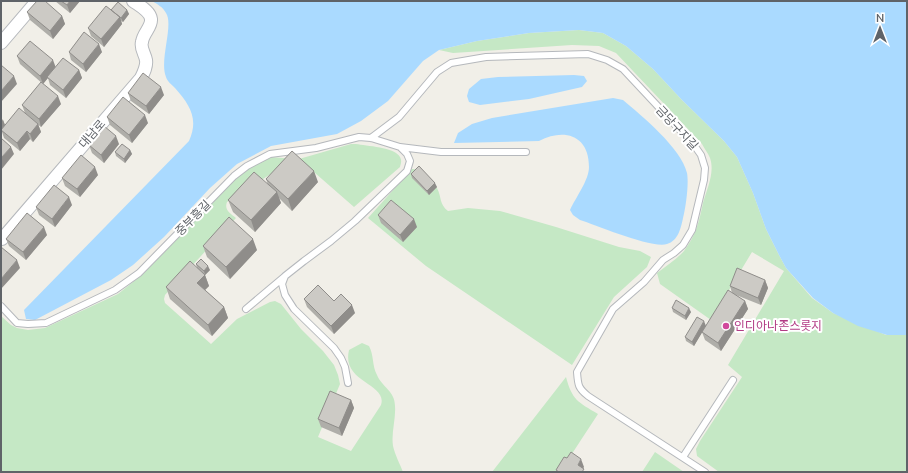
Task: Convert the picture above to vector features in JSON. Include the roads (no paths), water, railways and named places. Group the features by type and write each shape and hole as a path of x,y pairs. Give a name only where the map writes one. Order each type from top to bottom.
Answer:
{"street":[{"path":"1,43 37,1"},
{"name":"대남로","path":"1,238 2,239 141,78 145,69 146,59 141,44 144,35 151,24 151,19 149,13 134,1"}],"lane":[{"name":"금당구지길","path":"371,138 399,117 437,72 451,64 486,57 588,54 607,60 623,69 694,145 701,156 705,168 704,180 692,230 683,245 663,260 644,282 613,309 577,372 578,382 580,390 588,396 683,456 705,472"},
{"name":"중부흥길","path":"1,306 17,323 46,323 115,290 139,272 234,176 247,166 270,154 316,148 359,137 371,138 400,147 441,152 526,152"},
{"path":"246,309 355,221 406,171 410,161 407,154 400,147"},
{"path":"285,276 282,284 285,295 294,309 334,348 345,367 348,383"},
{"path":"683,456 733,380"}],"water":[{"path":"152,1 907,1 907,335 887,335 858,326 833,313 813,298 786,268 766,229 753,193 737,157 724,141 653,69 626,46 603,33 579,30 529,33 477,41 439,50 423,61 388,101 361,121 337,134 271,146 237,164 210,188 164,237 133,265 111,280 35,320 26,319 24,310 189,141 192,133 193,119 189,106 167,80 164,70 168,18 163,9"},
{"path":"584,76 587,81 582,87 529,99 480,105 469,102 467,96 469,89 481,79 498,77"},
{"path":"613,98 623,100 660,133 677,153 687,173 687,195 681,226 674,240 667,244 660,245 649,243 624,236 580,220 573,215 570,210 585,183 589,167 588,156 585,148 580,141 573,137 557,135 539,141 454,143 458,133 472,124 492,118"}],"place":[{"name":"인디아나존스롯지","path":"726,326"}]}
